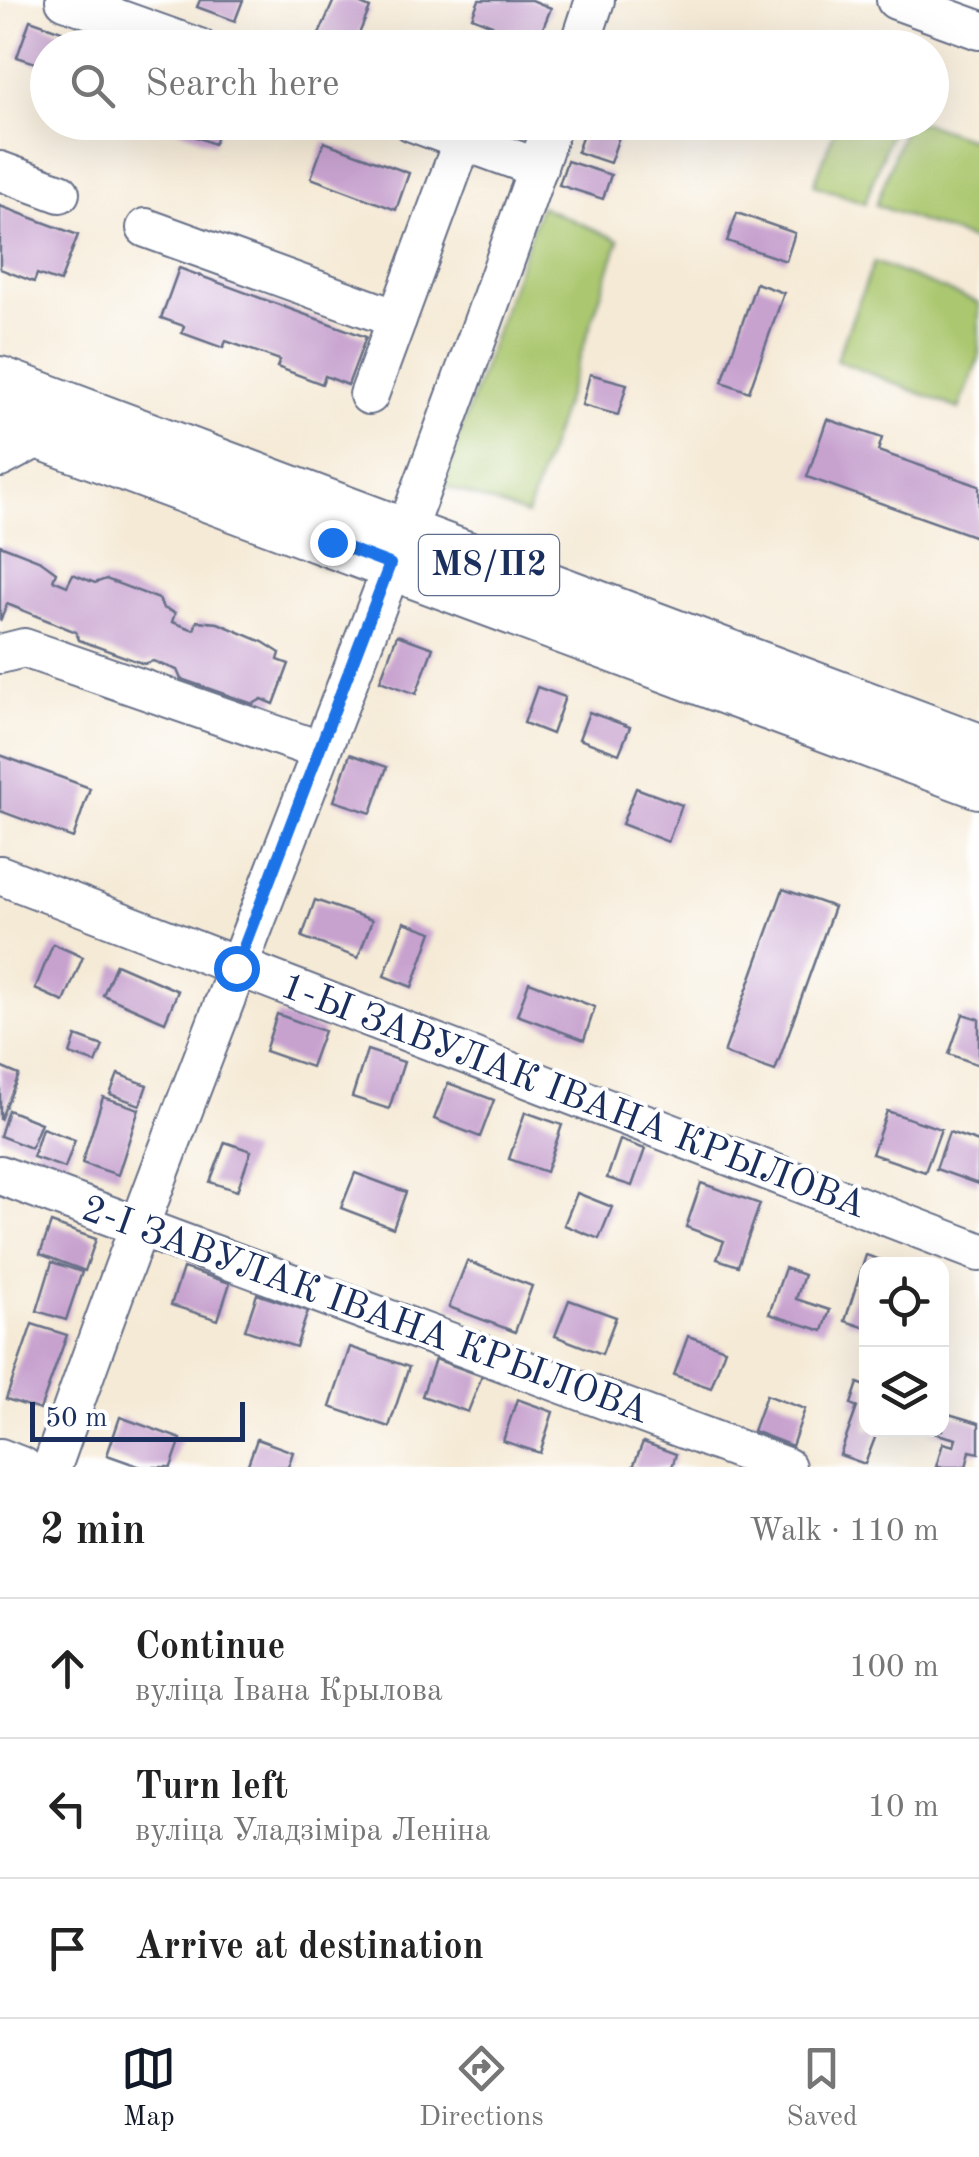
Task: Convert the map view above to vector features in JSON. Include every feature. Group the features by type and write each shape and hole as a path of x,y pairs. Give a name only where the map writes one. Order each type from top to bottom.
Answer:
{"main road":[{"name":"М8/П2","path":"0,381 396,549 979,784"},
{"name":"М8/П2","path":"13,438 396,549 979,748"}],"street":[{"path":"65,0 149,30"},
{"path":"584,30 595,0"},
{"path":"896,0 979,30"},
{"path":"369,395 462,140 538,168"},
{"path":"52,1467 136,1227 396,549 547,140"},
{"path":"0,171 60,193"},
{"path":"146,228 397,318"},
{"path":"0,654 24,648 319,750"},
{"name":"1-Ы ЗАВУЛАК ІВАНА КРЫЛОВА","path":"0,874 979,1252"},
{"name":"2-І ЗАВУЛАК ІВАНА КРЫЛОВА","path":"0,1174 786,1467"},
{"path":"0,1458 23,1467"}],"green space":[{"path":"949,131 979,142 979,243 876,205 900,140 949,140"},
{"path":"831,140 888,140 865,203 814,185"},
{"path":"540,206 619,240 527,515 442,485"},
{"path":"874,262 979,303 979,358 959,409 836,360"}],"building":[{"path":"200,0 243,0 235,21 197,7"},
{"path":"334,0 352,0 370,8 361,30 321,30"},
{"path":"479,0 532,0 551,8 542,30 490,30 492,25 472,17"},
{"path":"30,20 59,30 30,30 30,61 17,57"},
{"path":"581,140 618,140 610,163 577,152"},
{"path":"324,142 409,173 396,210 311,178"},
{"path":"567,161 611,175 603,199 559,185"},
{"path":"0,206 78,235 60,282 37,274 34,282 0,269"},
{"path":"737,213 795,233 786,261 727,241"},
{"path":"179,268 366,337 348,385 325,376 322,384 277,367 280,360 226,341 223,348 182,333 184,326 161,318"},
{"path":"756,283 784,293 749,392 722,382"},
{"path":"590,374 627,384 618,415 582,405"},
{"path":"827,419 882,438 878,451 979,486 979,538 807,477"},
{"path":"0,545 41,561 56,572 53,580 67,586 73,574 95,583 106,579 159,599 163,608 175,613 172,622 194,630 197,621 218,623 263,642 280,653 278,660 289,664 274,704 262,699 253,704 181,679 177,670 153,661 144,664 79,640 76,632 7,604 0,621"},
{"path":"397,635 433,648 416,694 380,681"},
{"path":"537,687 565,697 552,734 524,723"},
{"path":"589,712 630,727 619,754 579,739"},
{"path":"350,754 387,767 371,813 334,801"},
{"path":"0,755 90,788 73,838 0,811"},
{"path":"636,788 682,805 668,842 622,824"},
{"path":"783,889 834,907 775,1071 724,1053"},
{"path":"315,900 372,920 358,958 302,937"},
{"path":"404,922 432,932 412,987 384,976"},
{"path":"53,944 83,957 64,1002 35,989"},
{"path":"116,964 178,991 165,1022 103,995"},
{"path":"529,982 595,1007 584,1040 517,1015"},
{"path":"277,1014 324,1031 311,1067 265,1051"},
{"path":"963,1014 979,1019 979,1065 949,1054"},
{"path":"76,1036 103,1046 96,1063 70,1054"},
{"path":"367,1050 404,1062 389,1109 352,1097"},
{"path":"0,1067 19,1075 0,1120"},
{"path":"118,1074 147,1085 140,1105 110,1094"},
{"path":"448,1083 494,1100 480,1137 434,1119"},
{"path":"103,1097 139,1109 118,1175 82,1163"},
{"path":"8,1110 41,1123 31,1148 0,1136"},
{"path":"887,1111 941,1129 925,1172 872,1154"},
{"path":"525,1112 562,1125 546,1172 509,1159"},
{"path":"42,1128 75,1140 65,1168 33,1157"},
{"path":"949,1132 979,1142 978,1184 936,1169"},
{"path":"620,1140 645,1149 632,1186 607,1178"},
{"path":"225,1142 251,1151 237,1191 210,1182"},
{"path":"355,1173 406,1192 393,1228 341,1208"},
{"path":"701,1183 760,1204 738,1266 717,1259 724,1241 686,1227"},
{"path":"577,1193 612,1207 599,1239 564,1225"},
{"path":"51,1223 96,1239 85,1271 40,1254"},
{"path":"467,1261 532,1286 515,1332 449,1307"},
{"path":"52,1262 82,1272 66,1320 37,1311"},
{"path":"183,1268 230,1283 218,1320 171,1305"},
{"path":"785,1268 804,1275 796,1299 830,1310 823,1331 769,1314"},
{"path":"859,1277 859,1326 845,1321"},
{"path":"257,1294 308,1311 296,1347 245,1330"},
{"path":"569,1300 616,1317 602,1354 555,1336"},
{"path":"32,1324 67,1335 40,1410 6,1399"},
{"path":"688,1336 725,1349 711,1388 674,1375"},
{"path":"350,1347 409,1367 389,1427 330,1407"},
{"path":"435,1359 482,1376 468,1412 422,1396"},
{"path":"858,1383 859,1437 875,1437 865,1464 840,1455 857,1407 851,1404"},
{"path":"766,1395 805,1409 792,1446 753,1431"},
{"path":"517,1399 553,1412 540,1453 503,1441"},
{"path":"949,1414 979,1423 979,1453 970,1451 966,1467 936,1467 943,1443 954,1446 956,1439 948,1437"},
{"path":"120,1417 181,1439 171,1467 141,1467 107,1455"},
{"path":"257,1439 293,1452 288,1467 247,1467"},
{"path":"643,1442 676,1454 672,1467 633,1467"}],"route":[{"path":"236,968 390,564 332,542"}]}
